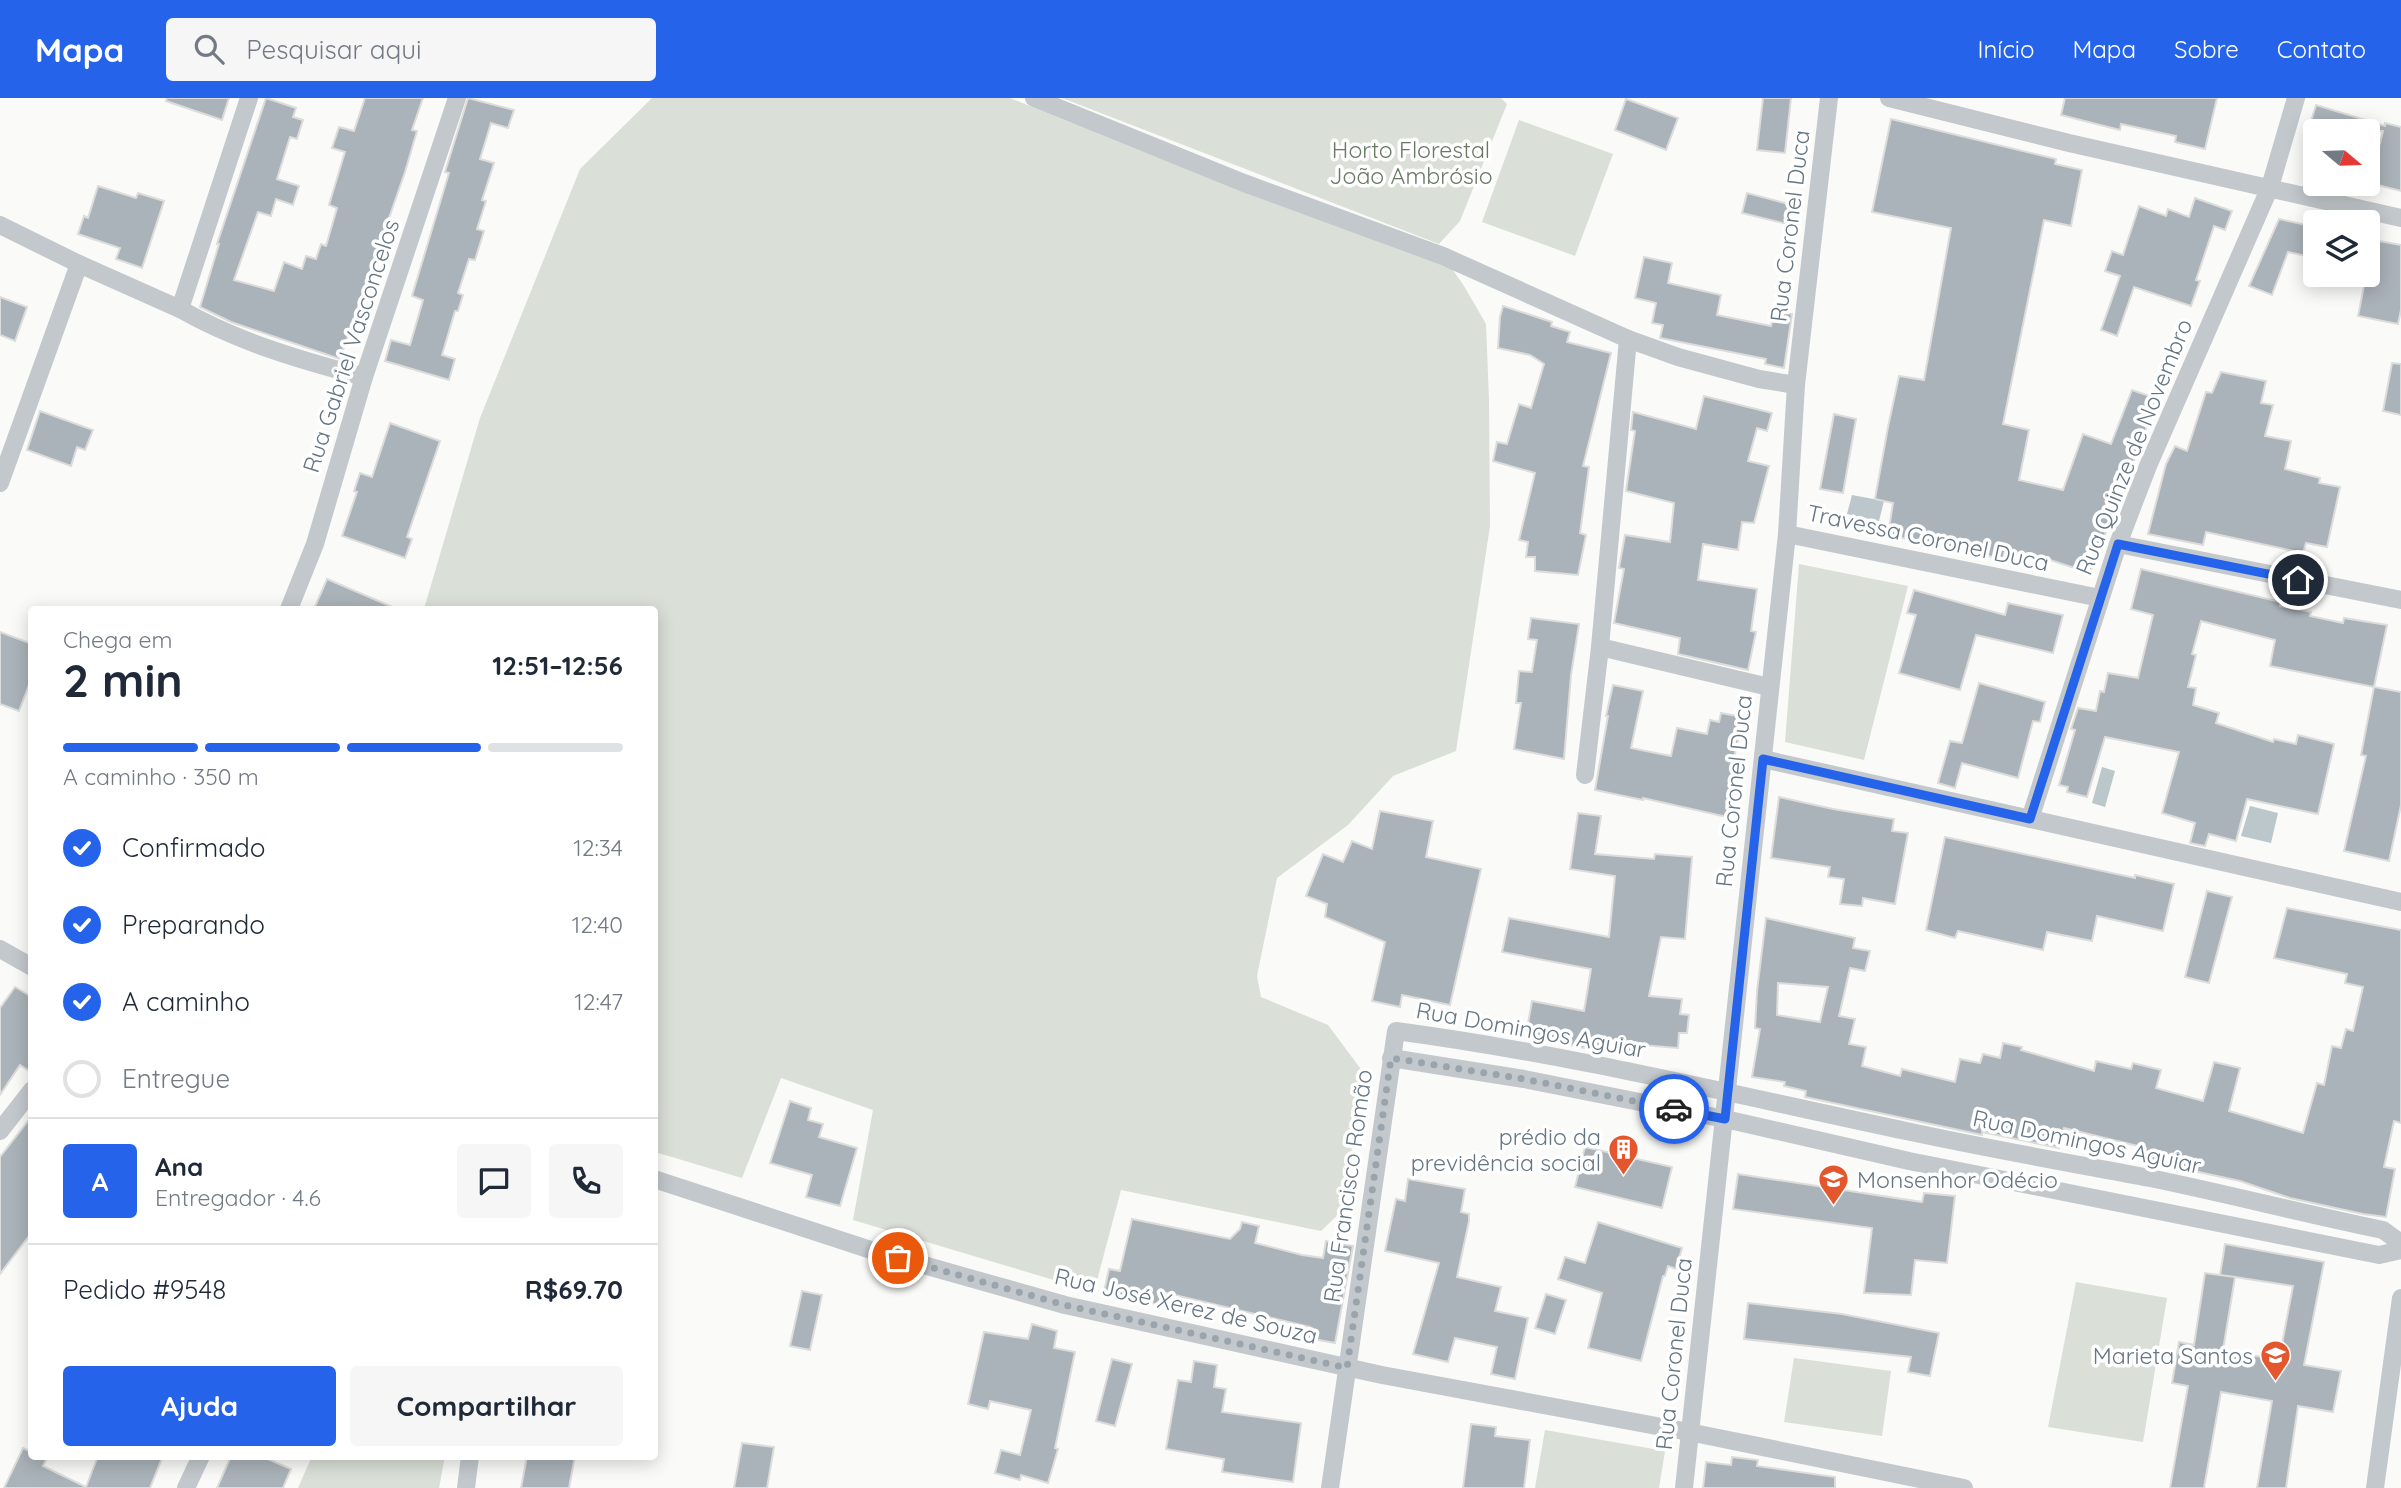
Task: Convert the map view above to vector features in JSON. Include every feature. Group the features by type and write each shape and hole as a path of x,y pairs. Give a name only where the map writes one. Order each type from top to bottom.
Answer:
{"street":[{"path":"180,309 249,98"},
{"name":"Rua Gabriel Vasconcelos","path":"290,606 315,544 364,377 457,98"},
{"path":"1034,98 1244,183 1443,256 1628,339 1678,357 1759,379 1796,385"},
{"name":"Rua Coronel Duca","path":"1684,1488 1787,534 1796,385 1829,98"},
{"path":"1889,98 2069,143 2401,218"},
{"name":"Rua Quinze de Novembro","path":"2030,819 2118,544 2148,466 2270,187 2296,98"},
{"path":"0,225 180,309 212,327 263,348 364,377"},
{"path":"0,483 79,264"},
{"path":"1585,775 1600,647 1628,339"},
{"name":"Travessa Coronel Duca","path":"1787,534 2100,598"},
{"path":"2118,544 2401,600"},
{"path":"1600,647 1769,687"},
{"path":"1763,759 2401,902"},
{"path":"0,949 28,965"},
{"name":"Rua Domingos Aguiar","path":"1391,1058 1396,1031 1528,1052 1727,1091 2050,1161 2151,1179 2383,1230 2401,1243"},
{"path":"1524,1079 1528,1052"},
{"path":"1391,1058 1524,1079 1725,1119 1909,1161 2379,1255 2401,1250"},
{"name":"Rua Francisco Romão","path":"1330,1488 1391,1058"},
{"path":"0,1131 28,1095"},
{"path":"1909,1161 1913,1132"},
{"path":"2044,1189 2050,1161"},
{"name":"Rua José Xerez de Souza","path":"658,1180 874,1251 1065,1305 1347,1368 1689,1432 1964,1488"},
{"path":"2292,1238 2298,1212"},
{"path":"2375,1488 2401,1298"},
{"path":"187,1488 199,1460"},
{"path":"466,1488 470,1460"}],"green space":[{"path":"652,98 1010,98 1154,156 1443,256 1464,286 1486,324 1490,526 1456,751 1393,776 1348,825 1277,878 1257,976 1261,997 1328,1025 1363,1072 1343,1210 1321,1231 1121,1190 1094,1292 853,1220 873,1110 781,1078 742,1178 658,1153 658,606 425,606 480,418 580,169"},
{"name":"Horto Florestal João Ambrósio","path":"1062,98 1501,98 1507,104 1460,221 1439,244"},
{"path":"1519,120 1613,154 1575,256 1482,222"},
{"path":"1799,564 1908,586 1864,760 1785,742"},
{"path":"2076,1282 2167,1298 2143,1442 2048,1427"},
{"path":"1794,1358 1891,1371 1882,1436 1784,1422"},
{"path":"1545,1430 1665,1451 1659,1488 1535,1488"},
{"path":"310,1460 444,1460 439,1488 298,1488"}],"shaded area":[{"path":"1852,495 1884,501 1879,521 1847,514"},
{"path":"2102,767 2115,771 2105,807 2092,803"},
{"path":"2250,806 2278,813 2271,843 2241,836"}],"building":[{"path":"167,98 229,98 222,120 166,101"},
{"path":"266,98 296,108 293,117 303,120 297,139 290,137 277,179 299,186 293,205 276,199 271,216 258,212 234,280 274,291 284,262 302,269 306,256 316,259 321,244 326,246 337,208 329,205 345,152 332,148 339,127 354,131 365,98 423,98 412,130 417,131 405,172 340,359 231,322 200,307 217,244"},
{"path":"468,98 514,110 508,128 491,123 480,159 494,163 482,200 486,201 477,229 484,231 475,260 469,259 458,293 463,295 458,311 455,311 442,355 455,359 449,380 385,361 391,340 410,345 423,300 412,296 449,173 445,172"},
{"path":"1763,98 1791,98 1785,153 1757,150"},
{"path":"2065,98 2217,98 2205,149 2175,142 2176,136 2121,124 2120,130 2061,115"},
{"path":"1626,99 1678,118 1666,150 1615,130"},
{"path":"2316,105 2362,119 2312,119"},
{"path":"1891,119 2056,159 2055,164 2082,170 2071,226 2044,220 2003,424 2029,430 2019,480 2063,490 2083,434 2111,444 2132,390 2155,398 2146,429 2090,573 2047,559 2045,563 2004,553 2003,559 1888,535 1893,503 1875,499 1888,427 1899,376 1924,380 1951,228 1872,212"},
{"path":"2385,123 2401,127 2401,191 2380,186 2380,143 2383,131 2380,131 2380,124 2385,126"},
{"path":"98,186 136,198 138,193 164,201 142,268 116,259 120,248 78,234 84,216 88,218"},
{"path":"1747,193 1796,206 1791,225 1742,213"},
{"path":"2195,198 2232,211 2225,230 2214,226 2196,280 2200,281 2191,306 2134,287 2117,336 2101,330 2120,276 2105,271 2112,251 2123,255 2139,206 2166,216 2168,209 2189,217"},
{"path":"2279,219 2303,224 2303,255 2288,252 2272,295 2249,286"},
{"path":"2380,241 2401,245 2401,310 2398,324 2358,316 2364,287 2380,287"},
{"path":"1644,257 1672,263 1668,283 1721,295 1717,315 1771,326 1774,311 1792,314 1784,368 1765,364 1766,359 1660,338 1663,325 1652,323 1656,303 1635,298"},
{"path":"0,297 27,307 15,341 0,335"},
{"path":"1503,306 1552,322 1551,326 1570,332 1567,342 1611,353 1583,466 1589,467 1580,533 1586,535 1578,575 1535,571 1535,557 1526,557 1528,542 1519,540 1535,473 1493,461 1497,442 1507,444 1519,404 1531,408 1544,364 1530,355 1498,348"},
{"path":"2392,363 2401,364 2401,415 2383,411"},
{"path":"2221,372 2266,381 2261,403 2273,405 2265,436 2291,441 2285,469 2320,478 2319,483 2340,487 2327,547 2306,543 2303,553 2206,532 2203,545 2148,534 2166,464 2175,446 2187,451 2206,392 2212,393"},
{"path":"1704,396 1772,413 1767,431 1757,428 1748,461 1769,466 1754,523 1742,522 1738,550 1703,544 1698,580 1757,589 1751,631 1756,632 1748,670 1678,654 1680,638 1614,623 1624,569 1619,568 1625,535 1670,542 1674,503 1626,491 1635,431 1631,430 1633,412 1696,429"},
{"path":"40,411 93,430 85,450 77,447 71,466 27,450"},
{"path":"1834,414 1856,419 1843,493 1820,489"},
{"path":"390,423 440,441 407,537 412,539 405,558 342,536 357,492 354,491 360,473 372,477"},
{"path":"2141,569 2281,602 2280,606 2311,612 2310,616 2343,623 2344,618 2387,625 2374,687 2270,666 2275,640 2201,621 2192,654 2196,655 2188,687 2196,688 2193,705 2219,713 2216,723 2273,742 2274,739 2296,744 2298,735 2334,744 2318,814 2247,799 2236,841 2209,834 2205,846 2190,843 2195,823 2162,813 2179,752 2105,737 2087,797 2067,792 2068,787 2059,785 2075,730 2071,729 2078,708 2096,711 2100,691 2104,692 2108,673 2138,678 2153,615 2131,609"},
{"path":"327,579 390,606 315,606"},
{"path":"1914,590 2005,615 2008,603 2063,615 2053,653 1976,635 1960,690 1899,673 1916,615 1907,613"},
{"path":"1531,618 1579,624 1571,675 1564,759 1514,749 1521,703 1516,703 1519,671 1532,672 1537,640 1528,639"},
{"path":"0,632 28,642 28,687 19,711 0,704"},
{"path":"1979,683 2045,702 2040,722 2033,721 2018,778 1962,763 1955,788 1938,783 1950,741 1962,743"},
{"path":"1613,685 1643,691 1631,748 1671,756 1677,728 1707,734 1710,720 1719,722 1721,713 1743,717 1732,768 1735,768 1731,787 1735,788 1727,817 1595,790"},
{"path":"2374,687 2401,692 2401,805 2389,861 2344,851 2366,756 2361,755"},
{"path":"1779,797 1894,819 1892,831 1908,833 1895,904 1863,898 1862,906 1840,904 1844,879 1828,877 1830,867 1771,858"},
{"path":"1380,811 1433,821 1426,857 1481,869 1450,1005 1402,995 1400,1007 1372,1001 1385,942 1325,917 1327,904 1306,896 1323,854 1343,862 1352,841 1372,849"},
{"path":"1578,813 1601,816 1595,854 1654,859 1655,854 1692,857 1685,939 1661,937 1649,996 1682,999 1680,1014 1689,1015 1687,1033 1679,1033 1678,1048 1642,1045 1640,1053 1590,1045 1589,1049 1526,1035 1532,1001 1584,1011 1591,969 1502,952 1509,918 1609,937 1615,876 1570,869"},
{"path":"1945,837 2174,884 2163,931 2097,916 2092,941 2047,932 2043,950 1958,931 1955,938 1926,930"},
{"path":"2207,891 2232,897 2209,983 2185,977"},
{"path":"2287,908 2401,930 2401,1123 2394,1121 2384,1167 2395,1169 2386,1217 2290,1198 2240,1181 2143,1160 2146,1148 2064,1128 2059,1148 1982,1132 1982,1135 1805,1097 1806,1091 1784,1086 1785,1082 1752,1077 1760,1029 1755,1028 1757,991 1766,918 1855,938 1853,948 1870,951 1865,971 1850,968 1839,1016 1855,1019 1849,1044 1866,1047 1862,1066 1900,1076 1902,1069 1955,1082 1960,1059 1980,1063 1983,1054 2000,1058 2003,1043 2094,1071 2096,1061 2131,1069 2133,1063 2161,1070 2156,1088 2203,1101 2214,1062 2240,1068 2229,1111 2303,1133 2317,1083 2324,1085 2332,1046 2341,1048 2346,1029 2353,1031 2363,987 2345,983 2347,974 2274,958","holes":["1778,983 1828,987 1820,1022 1777,1015"]},
{"path":"15,987 28,995 28,1070 20,1065 0,1095 0,1008"},
{"path":"790,1101 811,1108 808,1120 823,1124 819,1137 857,1148 840,1206 806,1197 812,1175 770,1163"},
{"path":"28,1121 28,1237 0,1274 0,1157"},
{"name":"prédio da previdência social","path":"1585,1147 1672,1167 1662,1208 1575,1187"},
{"path":"1738,1174 1922,1202 1924,1193 1955,1196 1947,1263 1915,1260 1911,1295 1864,1293 1872,1228 1733,1209"},
{"path":"1408,1179 1465,1189 1461,1212 1469,1214 1469,1221 1457,1277 1501,1287 1495,1311 1528,1318 1515,1379 1491,1374 1497,1347 1455,1338 1448,1362 1413,1354 1439,1263 1385,1251 1396,1199 1405,1201"},
{"path":"1132,1219 1230,1239 1240,1229 1242,1222 1259,1226 1255,1243 1323,1258 1326,1241 1353,1246 1335,1343 1308,1338 1310,1327 1162,1292 1160,1305 1104,1292 1109,1269 1120,1271"},
{"path":"1598,1222 1682,1248 1676,1269 1668,1266 1663,1276 1641,1361 1588,1348 1602,1293 1558,1279 1565,1257 1585,1263"},
{"path":"2225,1244 2324,1262 2304,1365 2341,1371 2333,1412 2298,1406 2286,1488 2257,1488 2272,1401 2221,1392 2204,1488 2170,1488 2188,1386 2172,1383 2179,1342 2194,1345 2205,1273 2220,1275","holes":["2235,1277 2293,1286 2279,1360 2223,1350"]},
{"path":"802,1291 822,1295 810,1350 790,1346"},
{"path":"1546,1294 1566,1300 1555,1334 1535,1328"},
{"path":"1748,1303 1842,1314 1939,1333 1930,1376 1908,1372 1911,1357 1744,1339"},
{"path":"1032,1324 1057,1331 1054,1348 1075,1352 1055,1448 1058,1449 1048,1483 1021,1475 1020,1480 995,1473 1001,1450 1020,1455 1031,1410 990,1401 988,1409 968,1404 984,1332 1028,1339"},
{"path":"1112,1359 1132,1364 1115,1426 1096,1421"},
{"path":"1194,1361 1217,1365 1214,1387 1226,1389 1222,1412 1301,1423 1293,1482 1222,1472 1224,1459 1166,1449 1178,1380 1191,1382"},
{"path":"1471,1424 1496,1427 1495,1436 1530,1440 1524,1488 1463,1488"},
{"path":"742,1443 774,1447 767,1488 734,1488"},
{"path":"23,1448 28,1450 28,1460 46,1460 43,1466 86,1487 96,1460 161,1460 150,1488 4,1488"},
{"path":"1732,1457 1758,1460 1757,1466 1835,1477 1835,1488 1703,1488 1706,1462 1731,1465"},
{"path":"229,1460 270,1460 291,1469 283,1488 217,1488"},
{"path":"526,1460 574,1460 569,1488 521,1488"}],"way so far":[{"path":"898,1258 1065,1305 1347,1368 1391,1058 1524,1079 1674,1109"}],"place":[{"name":"prédio da previdência social","path":"1624,1177"},
{"name":"Monsenhor Odécio","path":"1834,1207"},
{"name":"Marieta Santos","path":"2276,1383"}],"route":[{"path":"1674,1109 1725,1119 1763,759 2030,819 2118,544 2298,580"}]}
